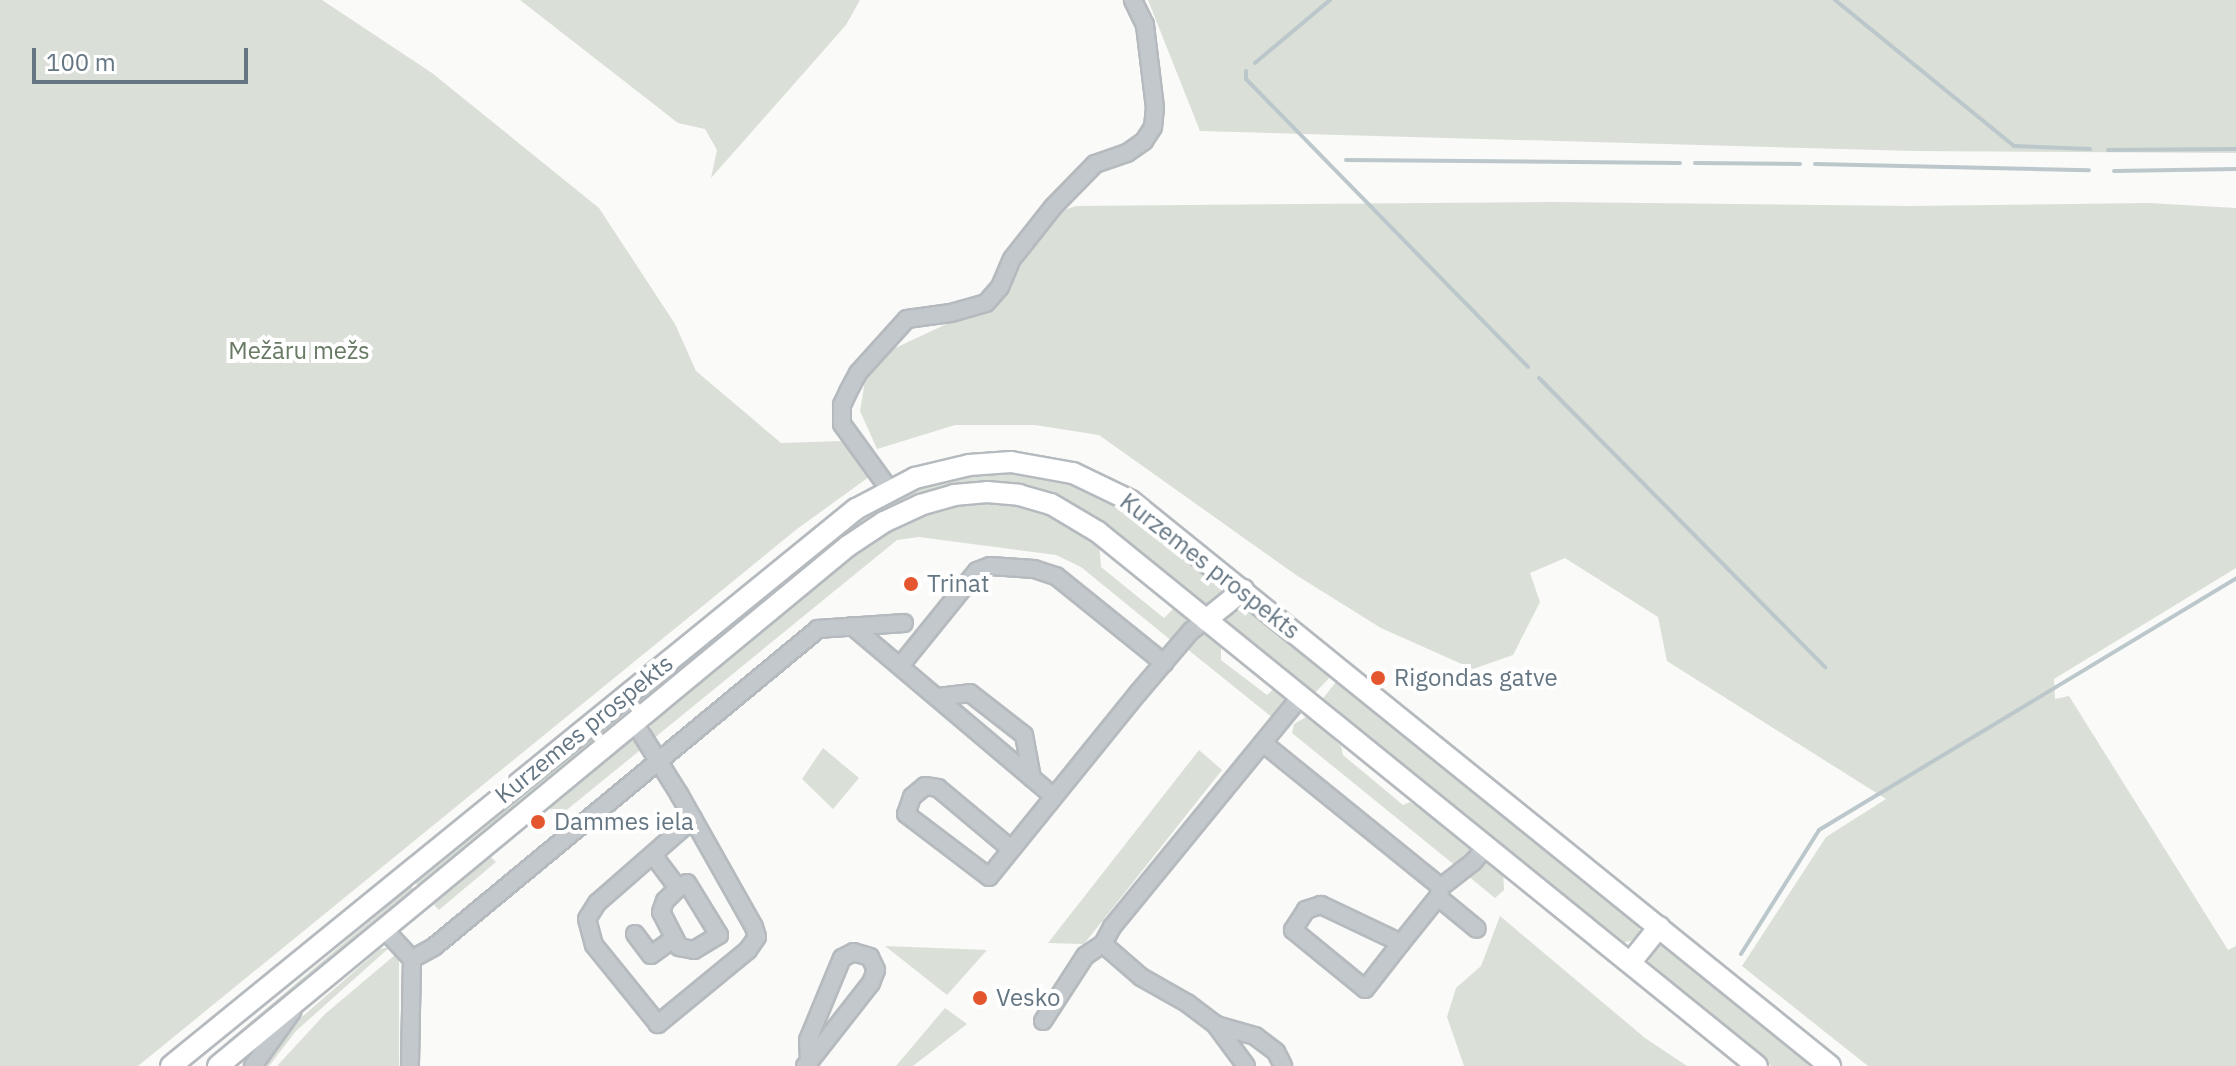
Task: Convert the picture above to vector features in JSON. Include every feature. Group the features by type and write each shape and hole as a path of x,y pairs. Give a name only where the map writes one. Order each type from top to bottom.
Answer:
{"main road":[{"name":"Kurzemes prospekts","path":"180,1063 825,531 889,489 945,470 990,462 1033,463 1073,473 1131,501 1830,1066"},
{"name":"Kurzemes prospekts","path":"218,1066 857,539 902,512 954,495 987,492 1019,495 1067,512 1301,696 1757,1066"},
{"path":"1206,620 1243,590"},
{"path":"618,701 634,722"},
{"path":"1631,962 1659,927"}],"street":[{"path":"889,489 842,424 842,405 848,392 858,373 907,319 951,313 986,303 1000,287 1012,259 1053,207 1095,164 1127,153 1144,141 1153,127 1155,108 1145,25 1133,0"},
{"path":"900,666 977,571 990,566 1034,569 1056,576 1164,663"},
{"path":"1011,849 938,788 925,786 912,797 906,814 989,877 1164,663 1206,620"},
{"path":"412,959 435,946 818,629 904,623"},
{"path":"852,626 1053,796"},
{"path":"938,697 970,693 1024,735 1032,778"},
{"path":"1043,1021 1076,967 1103,944 1112,927 1301,696"},
{"path":"634,722 693,819 757,937 748,950 658,1024 594,945 587,925 597,903 693,819"},
{"path":"1263,743 1439,892 1477,929"},
{"path":"1401,943 1321,905 1306,910 1293,930 1365,989 1401,943 1439,892 1487,846"},
{"path":"653,855 678,888"},
{"path":"687,883 719,935 694,950 679,947 661,912 665,901 678,888 687,883"},
{"path":"383,928 412,959 410,1066"},
{"path":"635,934 651,955 674,938"},
{"path":"1103,944 1141,977 1187,1003 1215,1024 1246,1066"},
{"path":"854,952 870,957 876,970 871,983 807,1064 808,1040 840,962 854,952"},
{"path":"253,1066 307,994"},
{"path":"1215,1024 1255,1036 1276,1052 1283,1066"}],"green space":[{"name":"Mežāru mežs","path":"0,0 322,0 432,73 599,208 675,324 696,371 781,443 843,441 873,474 797,529 138,1066 0,1066"},
{"path":"520,0 860,0 846,25 711,178 717,150 705,129 678,123"},
{"path":"1148,0 2236,0 2236,153 1914,151 1200,131"},
{"path":"1552,202 1910,206 2148,203 2236,208 2236,568 2054,679 2055,699 2069,696 2228,950 2236,946 2236,1066 1868,1066 1742,966 1826,837 1886,799 1667,661 1658,617 1565,558 1530,573 1540,602 1513,655 1473,669 1381,628 1296,575 1099,435 1035,425 955,425 877,449 860,411 865,381 889,351 957,319 992,308 1058,212 1076,206"},
{"path":"1012,469 1074,480 1139,515 1226,587 1225,592 1208,610 1061,499 939,491 639,707 632,706 632,702 850,523 911,488 951,477"},
{"path":"1000,501 1041,509 1099,541 1101,567 1164,618 1177,605 1190,623 1173,642 1081,567 1056,555 919,537 897,540 653,739 650,718 661,709 669,708 867,542 908,519 951,505"},
{"path":"1246,604 1334,673 1313,695 1224,622 1227,613"},
{"path":"1208,632 1221,640 1221,660 1267,695 1277,686 1284,692 1285,701 1273,718 1186,648 1199,634"},
{"path":"1339,678 1637,920 1640,931 1634,940 1622,943 1615,939 1321,701"},
{"path":"613,715 619,715 621,722 419,887 415,882 441,858"},
{"path":"1308,716 1341,746 1343,755 1403,805 1410,802 1471,843 1469,855 1457,867 1292,733 1294,724"},
{"path":"626,740 638,741 644,747 558,817 550,808 572,784"},
{"path":"823,748 859,778 833,809 802,779"},
{"path":"1199,750 1222,770 1084,944 1048,943"},
{"path":"490,856 496,862 439,910 430,901"},
{"path":"1494,862 1503,868 1504,890 1495,898 1468,876 1482,863"},
{"path":"411,886 415,892 226,1050 228,1041"},
{"path":"1500,916 1645,1038 1687,1066 1464,1066 1447,1017 1456,988 1481,966"},
{"path":"1663,943 1817,1066 1771,1066 1649,967 1649,955"},
{"path":"885,946 987,950 947,995"},
{"path":"390,947 296,1031 269,1066 260,1066 280,1036 380,949"},
{"path":"395,955 399,958 399,1066 277,1066 325,1014"},
{"path":"945,1008 967,1024 913,1066 896,1066"}],"waterway":[{"path":"1255,63 1330,0"},
{"path":"1835,0 2014,146 2090,149"},
{"path":"1246,71 1246,79 1528,367"},
{"path":"2108,150 2236,149"},
{"path":"1346,160 1680,163"},
{"path":"1695,163 1800,164"},
{"path":"1815,164 2089,170"},
{"path":"2114,171 2236,169"},
{"path":"1539,378 1825,667"},
{"path":"1741,954 1819,830 2236,578"}],"place":[{"name":"Trinat","path":"911,584"},
{"name":"Rigondas gatve","path":"1378,678"},
{"name":"Dammes iela","path":"538,822"},
{"name":"Vesko","path":"980,998"}]}
